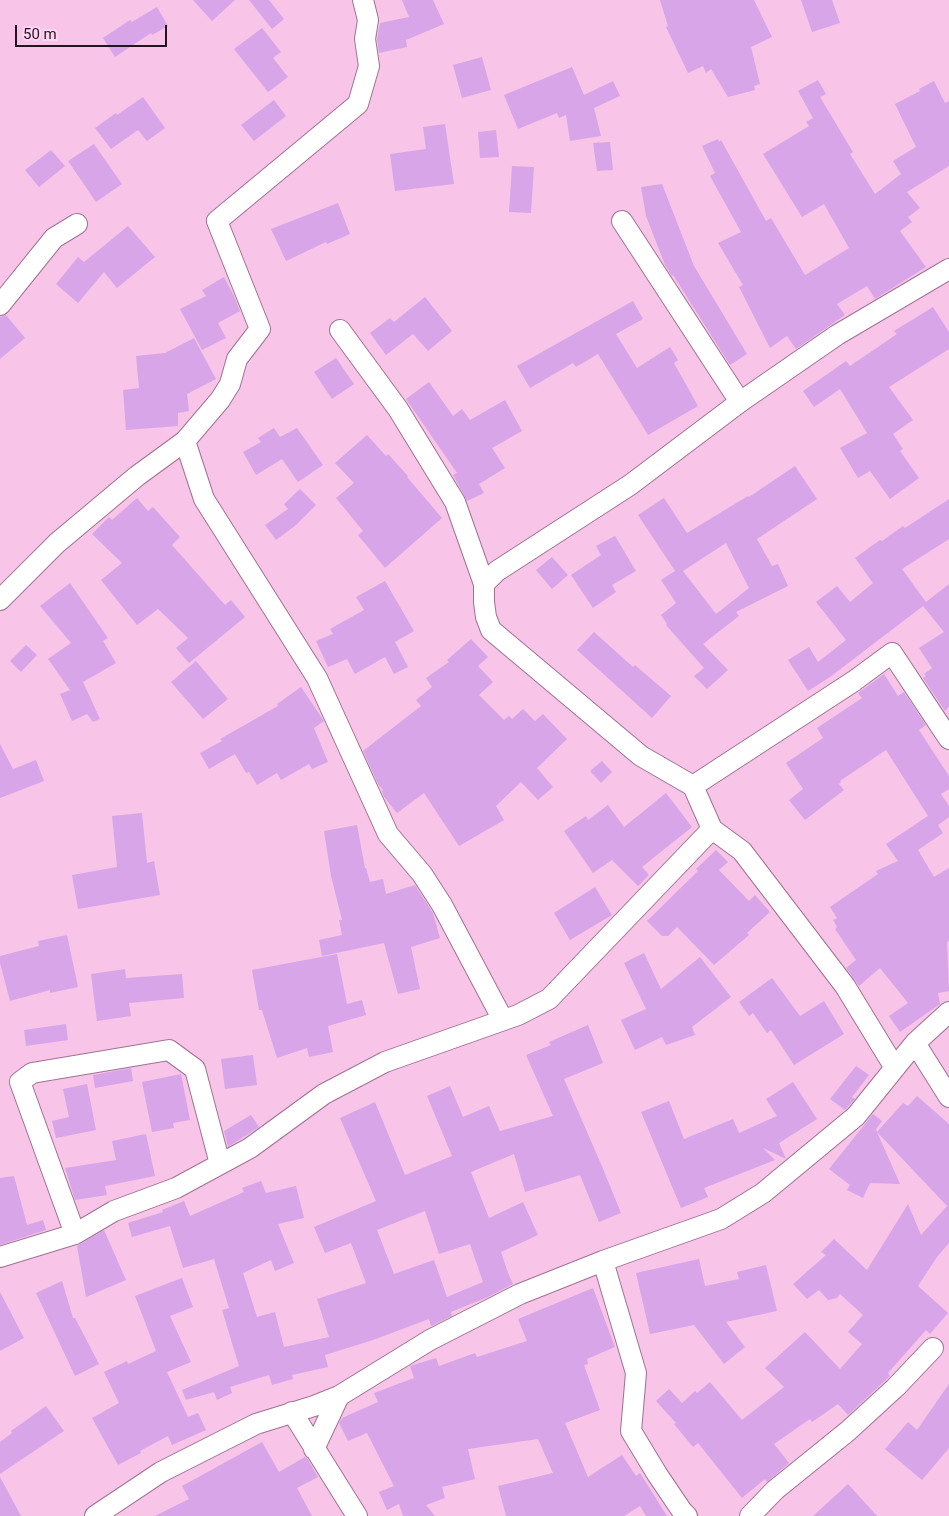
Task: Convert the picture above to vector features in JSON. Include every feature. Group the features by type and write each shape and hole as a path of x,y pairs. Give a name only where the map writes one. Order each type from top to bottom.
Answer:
{"street":[{"path":"0,600 57,543 137,476 185,441 220,400 230,384 237,359 260,329 217,221 358,104 369,66 365,39 368,20 363,0"},
{"path":"622,221 740,402"},
{"path":"0,305 54,238 77,224"},
{"path":"484,584 497,571 630,485 740,402 837,335 949,269"},
{"path":"340,330 398,409 455,502 484,584 486,617 492,630 641,756 693,786 712,829 742,851 845,986 895,1068"},
{"path":"185,441 204,499 317,678 388,834 422,874 442,905 503,1020"},
{"path":"693,786 892,653 949,739"},
{"path":"0,1257 75,1234 114,1211 176,1188 250,1148 324,1094 384,1062 518,1015 549,999 712,829"},
{"path":"95,1516 161,1472 256,1424 339,1396 430,1340 512,1298 603,1261 722,1219 762,1193 856,1116 916,1043 949,1012"},
{"path":"916,1043 949,1097"},
{"path":"75,1234 20,1082 32,1073 169,1050 195,1069 220,1164"},
{"path":"603,1261 636,1373 631,1431 657,1474 687,1516"},
{"path":"750,1516 775,1490 848,1431 896,1387 933,1348"},
{"path":"314,1449 339,1396"},
{"path":"292,1412 357,1516"}],"building":[{"path":"193,0 235,0 212,21"},
{"path":"249,0 269,0 284,19 272,29"},
{"path":"402,0 433,0 444,24 406,40 407,47 379,53 377,39 380,23 409,17"},
{"path":"660,0 754,0 772,37 751,47 760,84 754,86 755,90 728,97 711,69 706,73 703,66 688,73 666,27 668,26"},
{"path":"801,0 832,0 840,23 812,32"},
{"path":"157,7 168,26 152,35 151,33 115,57 103,38 130,20 132,22"},
{"path":"262,28 281,52 273,58 288,77 268,92 234,49"},
{"path":"482,57 491,90 462,98 453,65"},
{"path":"572,67 584,95 613,81 620,96 594,108 601,136 570,141 566,115 559,118 557,113 518,129 504,95"},
{"path":"818,80 826,94 820,97 853,152 850,154 875,194 901,174 893,161 916,147 895,104 920,91 919,89 934,81 945,103 949,101 949,166 907,192 920,208 908,217 912,222 900,231 926,267 875,299 867,286 837,304 845,315 796,349 787,336 770,348 739,287 743,285 718,243 741,232 710,176 715,173 702,146 718,139 719,142 721,140 766,221 771,218 805,275 849,248 824,204 802,217 763,154 809,126 806,122 813,118 798,91"},
{"path":"143,97 165,128 147,141 138,130 111,149 95,128"},
{"path":"274,100 286,116 254,141 241,125"},
{"path":"445,124 454,184 395,191 390,154 426,149 423,127"},
{"path":"496,130 499,157 480,158 478,132"},
{"path":"610,142 613,170 597,171 593,143"},
{"path":"94,144 122,184 96,202 68,161"},
{"path":"51,150 65,166 39,187 25,170"},
{"path":"512,166 534,167 531,213 509,212"},
{"path":"662,184 694,266 747,354 730,365 665,265 646,216 641,187"},
{"path":"338,203 350,234 327,244 326,242 286,261 271,229"},
{"path":"128,226 155,257 117,288 104,272 78,303 56,284 78,257 84,262"},
{"path":"224,277 240,311 218,323 226,338 202,350 180,309 206,296 202,290"},
{"path":"425,297 452,331 428,351 413,334 386,355 370,333 390,318 394,322"},
{"path":"633,301 643,319 616,334 637,368 670,347 678,360 674,363 698,406 648,435 598,354 576,367 573,363 530,388 517,366"},
{"path":"933,307 949,332 949,349 889,387 913,420 893,434 903,449 900,451 919,478 890,499 870,471 858,478 840,448 867,433 840,389 814,407 803,391 846,361 850,366 897,334 894,331"},
{"path":"6,315 25,338 0,359 0,317"},
{"path":"194,338 216,379 187,394 189,411 178,413 178,426 126,430 123,390 139,388 136,356 165,353"},
{"path":"336,358 354,384 332,399 314,372"},
{"path":"429,382 453,416 462,409 470,420 505,400 522,431 492,448 505,468 479,484 484,493 467,501 453,475 457,473 406,399"},
{"path":"274,428 280,437 297,428 323,465 298,482 282,459 256,475 243,452 261,442 258,438"},
{"path":"367,435 408,476 442,518 385,568 358,535 363,531 336,498 354,483 335,463"},
{"path":"795,466 817,499 757,539 772,566 778,564 788,586 736,612 739,616 703,644 728,670 707,689 694,676 704,668 666,625 661,615 676,603 661,580 675,571 638,515 664,498 687,533 749,497","holes":["726,543 749,588 716,614 683,571"]},
{"path":"300,489 316,505 296,525 276,540 265,525 288,509 284,504"},
{"path":"137,498 148,511 153,507 180,537 172,545 225,605 231,600 245,617 189,663 176,648 188,638 158,609 137,625 101,580 122,563 92,534 109,517 112,520"},
{"path":"949,499 949,539 902,569 926,602 949,584 949,707 945,711 923,678 926,676 924,674 932,668 919,648 944,632 923,606 830,677 808,691 788,660 809,647 818,662 846,640 816,602 837,586 850,602 873,583 855,558 880,540 882,541 903,526 905,528"},
{"path":"615,536 636,571 612,585 616,592 593,608 571,575 601,555 596,546"},
{"path":"552,557 568,575 552,589 536,570"},
{"path":"385,581 414,631 395,642 408,667 394,674 385,657 355,674 347,659 328,667 316,641 333,634 330,629 364,610 356,597"},
{"path":"70,583 108,638 103,641 116,663 83,682 100,719 93,722 87,714 72,721 60,694 70,690 48,659 71,643 40,606"},
{"path":"594,632 633,667 635,665 671,696 652,718 577,650"},
{"path":"471,639 488,657 478,666 493,682 479,695 504,720 509,716 512,719 523,709 535,721 543,714 567,739 537,768 553,787 538,800 521,782 496,806 504,820 459,846 424,793 397,813 384,797 383,790 378,784 363,751 421,706 416,700 432,687 426,678 449,662 447,660"},
{"path":"26,645 37,655 21,672 10,661"},
{"path":"196,661 228,699 203,719 171,682"},
{"path":"884,674 898,696 904,692 926,725 919,730 949,776 949,789 941,794 949,806 949,817 938,825 943,833 918,850 934,877 949,868 949,941 947,942 949,991 938,993 940,1004 900,1032 889,1016 908,1003 880,968 859,986 846,968 856,960 835,929 837,927 833,920 837,918 830,907 878,874 876,871 898,861 886,844 928,816 886,750 840,781 839,784 844,790 805,820 789,800 803,789 786,763 823,738 817,728 862,698 858,693"},
{"path":"301,687 324,721 314,728 328,762 312,769 309,764 281,780 277,773 257,785 249,772 246,773 235,754 209,769 200,753 222,741 220,739 278,706 277,704"},
{"path":"0,744 13,769 36,760 44,781 0,798"},
{"path":"602,761 612,772 601,783 590,771"},
{"path":"666,793 692,827 642,867 649,875 638,886 612,860 593,873 564,831 586,816 588,820 608,805 624,827"},
{"path":"142,813 147,863 154,861 160,895 78,909 72,875 117,867 112,816"},
{"path":"357,825 365,868 370,882 383,879 386,894 415,885 433,913 440,938 411,947 420,989 398,994 384,943 322,956 319,940 342,935 339,920 342,920 331,876 324,831"},
{"path":"716,850 728,862 719,870 749,901 755,895 770,912 747,933 749,935 714,965 677,927 668,936 662,936 647,921 698,871 696,869"},
{"path":"595,887 612,915 570,940 554,913"},
{"path":"67,935 78,987 50,993 50,990 10,1001 0,963 0,956 39,946 38,941"},
{"path":"644,953 661,989 700,957 731,997 692,1027 695,1035 666,1045 662,1037 635,1050 621,1020 646,1009 624,963"},
{"path":"337,954 347,1004 362,1000 366,1015 328,1026 333,1052 309,1057 307,1048 277,1058 262,1010 259,1010 252,970"},
{"path":"125,969 126,978 182,974 184,998 129,1003 131,1016 97,1021 91,974"},
{"path":"772,978 800,1016 824,1001 844,1034 794,1065 771,1030 767,1033 753,1013 749,1016 739,1002"},
{"path":"66,1024 68,1040 26,1046 24,1030"},
{"path":"588,1025 603,1063 564,1079 621,1213 599,1222 580,1175 525,1192 514,1154 471,1172 489,1218 523,1202 538,1235 501,1252 513,1284 488,1297 451,1312 452,1316 431,1326 429,1319 373,1340 325,1355 328,1367 292,1375 293,1379 272,1385 269,1375 230,1387 232,1393 217,1400 214,1392 186,1400 182,1390 239,1366 222,1310 229,1308 214,1259 183,1268 170,1226 132,1237 128,1223 163,1212 162,1210 184,1201 190,1216 244,1192 242,1188 261,1181 266,1193 296,1186 304,1218 278,1224 294,1263 275,1271 271,1260 243,1273 257,1317 275,1312 284,1347 329,1337 317,1299 366,1283 351,1243 325,1253 314,1227 376,1201 340,1118 375,1102 405,1175 452,1156 427,1096 450,1086 463,1117 489,1106 500,1131 553,1116 526,1055 551,1045 549,1042","holes":["425,1211 439,1254 470,1244 483,1282 447,1297 434,1260 394,1274 377,1230"]},
{"path":"253,1055 257,1085 225,1089 221,1059"},
{"path":"856,1066 869,1075 852,1097 855,1099 845,1110 830,1099"},
{"path":"131,1068 133,1081 95,1088 93,1075"},
{"path":"181,1074 190,1120 173,1123 174,1128 152,1132 142,1082"},
{"path":"793,1082 817,1119 779,1143 786,1159 763,1148 775,1160 704,1188 708,1197 681,1208 641,1112 669,1101 684,1139 733,1119 739,1133 777,1116 766,1099"},
{"path":"87,1084 96,1130 56,1138 52,1121 69,1117 63,1089"},
{"path":"917,1096 949,1124 949,1243 937,1257 918,1286 948,1313 930,1334 926,1330 888,1373 890,1376 848,1415 838,1404 812,1422 810,1419 774,1444 789,1463 767,1482 765,1479 742,1498 698,1443 693,1447 674,1424 676,1423 656,1401 669,1389 682,1403 695,1391 697,1393 710,1382 742,1420 784,1387 765,1368 805,1332 840,1369 862,1344 848,1332 863,1315 840,1294 837,1298 828,1300 819,1290 807,1299 793,1284 826,1255 821,1252 834,1239 867,1270 908,1204 921,1235 947,1206 877,1132 903,1103 908,1106"},
{"path":"873,1114 882,1121 876,1129 900,1184 870,1183 863,1198 847,1190 850,1185 829,1169"},
{"path":"251,1115 259,1127 228,1147 224,1131"},
{"path":"146,1134 155,1176 105,1186 107,1195 75,1200 65,1168 116,1160 112,1141"},
{"path":"14,1176 27,1225 43,1220 46,1230 0,1245 0,1178"},
{"path":"104,1230 126,1280 86,1297 77,1246"},
{"path":"699,1259 705,1286 739,1279 737,1272 766,1265 777,1311 726,1322 745,1347 724,1364 694,1325 650,1334 636,1273"},
{"path":"182,1278 193,1307 170,1316 191,1362 167,1372 188,1417 198,1413 206,1430 172,1445 168,1436 118,1465 92,1418 119,1403 104,1372 127,1361 128,1364 156,1351 135,1296"},
{"path":"62,1281 73,1318 75,1318 99,1364 75,1376 36,1293"},
{"path":"593,1288 615,1347 587,1359 588,1364 584,1365 600,1410 565,1423 588,1477 622,1455 636,1476 640,1473 667,1516 646,1516 640,1506 624,1516 506,1516 498,1486 553,1473 538,1439 468,1449 475,1479 442,1487 445,1498 426,1505 435,1516 403,1516 399,1504 387,1510 379,1492 394,1486 367,1433 348,1441 339,1423 342,1418 378,1402 374,1393 414,1378 410,1366 436,1358 439,1366 475,1353 477,1357 527,1341 518,1319"},
{"path":"0,1292 24,1338 0,1351"},
{"path":"949,1384 949,1448 922,1480 885,1449 908,1422 917,1430"},
{"path":"46,1406 64,1431 0,1474 0,1442 12,1433 11,1431"},
{"path":"262,1442 279,1472 305,1457 307,1458 318,1477 297,1488 312,1516 155,1516 189,1499 182,1486"},
{"path":"0,1477 21,1516 0,1516"},
{"path":"848,1484 877,1516 813,1516"}]}
